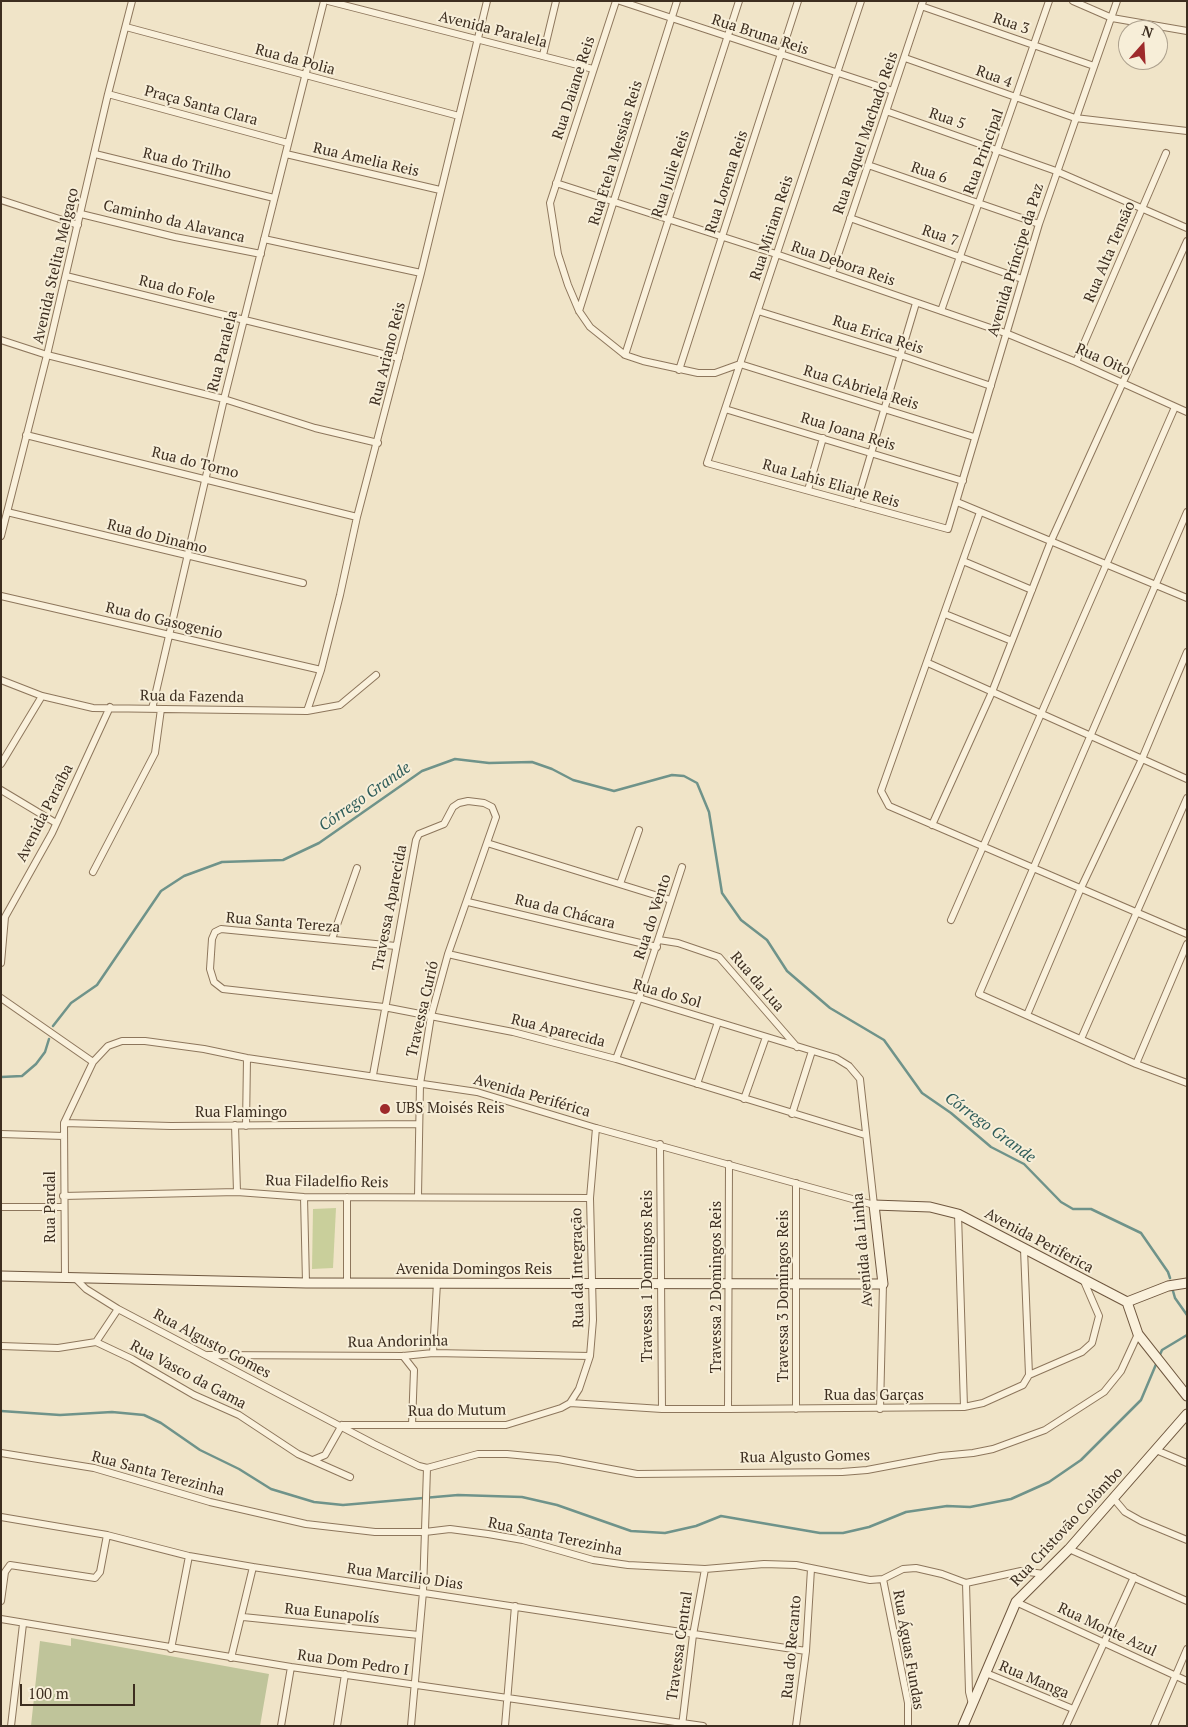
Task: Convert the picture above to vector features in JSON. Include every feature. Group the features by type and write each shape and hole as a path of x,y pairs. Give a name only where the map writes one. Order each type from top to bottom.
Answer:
{"street":[{"name":"Avenida Stelita Melgaço","path":"1,536 48,355 108,94 132,1"},
{"name":"Rua Paralela","path":"152,709 224,399 324,1"},
{"name":"Avenida Paralela","path":"328,1 593,69"},
{"name":"Rua Ariano Reis","path":"307,711 321,670 357,517 378,443 421,273 487,1"},
{"path":"543,55 556,1"},
{"name":"Rua Daiane Reis","path":"578,311 558,254 550,203 616,1"},
{"name":"Rua Bruna Reis","path":"620,1 893,91"},
{"name":"Rua Etela Messias Reis","path":"578,311 677,1"},
{"name":"Rua Julie Reis","path":"625,355 739,1"},
{"name":"Rua Lorena Reis","path":"679,370 798,1"},
{"name":"Rua Miriam Reis","path":"707,463 860,1"},
{"name":"Rua Principal","path":"941,311 1035,46 1049,1"},
{"path":"1073,1 1112,18 1187,31"},
{"name":"Avenida Príncipe da Paz","path":"948,529 964,481 974,437 1008,334 1022,279 1056,171 1118,1"},
{"name":"Rua 3","path":"922,4 1094,66"},
{"name":"Rua Raquel Machado Reis","path":"832,273 922,4"},
{"name":"Rua da Polia","path":"126,27 459,116"},
{"name":"Rua 4","path":"905,58 1075,118 1187,131"},
{"name":"Praça Santa Clara","path":"108,94 288,143"},
{"name":"Rua 5","path":"886,111 1056,171 1187,228"},
{"name":"Rua Alta Tensão","path":"1076,362 1166,153"},
{"name":"Rua do Trilho","path":"95,154 274,198"},
{"name":"Rua Amelia Reis","path":"286,154 440,190"},
{"name":"Rua 6","path":"868,165 1039,224"},
{"name":"Rua Debora Reis","path":"556,183 776,254 1008,334"},
{"path":"1,200 78,225"},
{"name":"Caminho da Alavanca","path":"81,214 193,241 261,254"},
{"name":"Rua 7","path":"850,218 1022,279"},
{"path":"264,238 421,273"},
{"path":"932,825 992,692 1052,542 1187,241"},
{"name":"Rua do Fole","path":"66,276 399,358"},
{"path":"856,504 916,302"},
{"path":"578,311 590,327 625,355 679,370 715,373 740,364"},
{"name":"Rua Erica Reis","path":"758,311 900,355 990,386"},
{"name":"Rua Oito","path":"1008,334 1187,412"},
{"path":"1,340 48,355 224,399 315,428 378,443"},
{"name":"Rua GAbriela Reis","path":"740,364 974,437"},
{"path":"950,920 1042,714 1175,407"},
{"name":"Rua Joana Reis","path":"725,409 964,481"},
{"name":"Rua do Torno","path":"26,435 357,517"},
{"path":"808,490 823,438"},
{"name":"Rua Lahis Eliane Reis","path":"707,463 948,529"},
{"path":"957,502 1187,598"},
{"name":"Rua do Dinamo","path":"7,512 187,557 303,583"},
{"path":"980,512 881,791 889,806 1187,934"},
{"path":"1187,512 1154,584 1092,737 1033,867 979,994 1136,1064 1187,1083"},
{"path":"963,561 1032,590"},
{"name":"Rua do Gasogenio","path":"1,596 321,670"},
{"path":"945,614 1012,641"},
{"path":"1027,1015 1081,888 1142,759 1187,652"},
{"path":"928,663 1187,779"},
{"name":"Rua da Fazenda","path":"1,680 42,696 93,708 307,711 340,705 376,676"},
{"path":"1,764 42,696"},
{"name":"Avenida Paraíba","path":"1,963 5,917 56,823 110,707"},
{"path":"93,872 155,753 161,709"},
{"path":"1,790 56,823"},
{"path":"1081,1039 1187,798"},
{"name":"Travessa Aparecida","path":"373,1075 416,840 420,834 444,824 453,807 468,801 484,803 492,807 496,816 490,835"},
{"path":"620,884 640,830"},
{"name":"Travessa Curió","path":"418,1196 420,1084 431,1016 448,954 468,902 490,835"},
{"path":"487,843 671,900"},
{"name":"Rua do Vento","path":"616,1059 659,940 682,867"},
{"path":"332,939 356,868"},
{"name":"Rua da Chácara","path":"468,902 656,947"},
{"name":"Rua Santa Tereza","path":"237,990 223,989 214,982 210,968 212,939 215,932 221,929 396,946"},
{"name":"Rua da Lua","path":"659,940 678,943 719,957 797,1047"},
{"path":"1136,1064 1187,944"},
{"name":"Rua do Sol","path":"448,954 639,998 836,1058 849,1066 860,1079 862,1089"},
{"name":"Rua Aparecida","path":"237,990 384,1007 512,1032 616,1059 792,1114 866,1134"},
{"path":"1,998 94,1062"},
{"path":"697,1084 718,1022"},
{"path":"744,1099 766,1037"},
{"name":"Avenida Periférica","path":"64,1123 94,1062 108,1046 122,1040 145,1041 477,1092 596,1128 874,1204"},
{"path":"792,1114 812,1051"},
{"path":"246,1126 247,1058"},
{"name":"Avenida da Linha","path":"862,1089 883,1284 880,1409"},
{"name":"Rua Flamingo","path":"64,1123 246,1126 419,1124"},
{"name":"Rua Pardal","path":"64,1123 64,1278"},
{"path":"235,1125 237,1192"},
{"name":"Rua da Integração","path":"570,1403 582,1382 590,1356 592,1284 590,1198 596,1128"},
{"path":"1,1134 64,1136"},
{"name":"Travessa 1 Domingos Reis","path":"660,1144 662,1409"},
{"name":"Travessa 2 Domingos Reis","path":"728,1410 729,1164"},
{"name":"Travessa 3 Domingos Reis","path":"796,1183 796,1409"},
{"name":"Rua Filadelfio Reis","path":"63,1196 237,1192 304,1197 590,1198"},
{"path":"304,1197 306,1283"},
{"path":"347,1283 348,1197"},
{"name":"Avenida Periferica","path":"874,1204 930,1207 958,1214 1127,1302"},
{"path":"1,1207 63,1207"},
{"path":"958,1214 964,1407"},
{"path":"1024,1249 1029,1375"},
{"name":"Avenida Domingos Reis","path":"1,1276 306,1283 883,1284"},
{"name":"Rua Algusto Gomes","path":"76,1279 86,1289 118,1308 342,1425 374,1444 427,1468 478,1454 507,1454 558,1459 637,1474 842,1472 868,1470 941,1456 973,1453 993,1449 1044,1430 1104,1392 1121,1371 1138,1334"},
{"name":"Rua das Garças","path":"570,1403 662,1409 728,1410 964,1407 1005,1394 1023,1384 1029,1375 1082,1352 1092,1343 1099,1322 1098,1312 1083,1279"},
{"path":"433,1353 437,1283"},
{"path":"1187,1283 1168,1286 1127,1302 1138,1334 1187,1396"},
{"path":"1,1346 58,1348 96,1342 118,1308"},
{"name":"Rua Vasco da Gama","path":"96,1342 126,1356 194,1395 239,1415 276,1441 350,1477"},
{"name":"Rua Andorinha","path":"207,1355 403,1356 433,1353 590,1356"},
{"path":"403,1356 414,1370 412,1425"},
{"name":"Rua do Mutum","path":"342,1425 506,1425 561,1408 570,1403"},
{"name":"Rua Cristovão Colômbo","path":"963,1726 1016,1602 1069,1549 1187,1414"},
{"path":"313,1460 325,1455 330,1449 342,1425"},
{"path":"1156,1450 1187,1463"},
{"name":"Rua Santa Terezinha","path":"1,1453 94,1468 210,1502 306,1524 375,1532 450,1530 488,1534 523,1540 613,1563 705,1569 764,1564 796,1565 863,1580 883,1579 903,1569 916,1568 942,1574 966,1583"},
{"path":"411,1726 423,1592 427,1468"},
{"path":"1114,1499 1125,1512 1141,1521 1187,1540"},
{"name":"Rua Marcilio Dias","path":"1,1517 107,1535 189,1556 253,1567 806,1651"},
{"path":"1,1601 5,1572 10,1565 90,1578 98,1576 107,1535"},
{"path":"1069,1549 1187,1601"},
{"path":"171,1649 189,1556"},
{"path":"231,1658 253,1567"},
{"name":"Travessa Central","path":"682,1724 693,1635 705,1569"},
{"name":"Rua do Recanto","path":"796,1726 806,1651 810,1569"},
{"path":"972,1705 969,1692 966,1583 1021,1572 1044,1574"},
{"path":"1066,1726 1102,1642 1134,1577"},
{"name":"Rua Águas Fundas","path":"883,1579 908,1703 908,1726"},
{"name":"Rua Monte Azul","path":"1016,1602 1187,1681"},
{"path":"505,1726 515,1606"},
{"name":"Rua Eunapolís","path":"242,1617 419,1635"},
{"name":"Rua Dom Pedro I","path":"1,1619 171,1649 703,1726"},
{"path":"11,1726 23,1624"},
{"path":"1154,1726 1187,1649"},
{"path":"281,1726 291,1667"},
{"name":"Rua Manga","path":"986,1673 1073,1709"},
{"path":"337,1726 344,1674"}],"green space":[{"path":"336,1208 333,1268 312,1269 313,1209"},
{"path":"71,1638 269,1674 260,1726 31,1726 40,1641 71,1646"}],"waterway":[{"name":"Córrego Grande","path":"53,1026 71,1003 97,985 161,891 184,876 222,862 283,860 319,843 422,771 455,759 489,763 532,762 552,769 573,780 614,791 672,775 684,776 697,783 709,812 722,893 741,920 767,940 787,971 830,1008 884,1040 922,1093 951,1113 991,1147 1024,1164 1061,1202 1073,1209 1091,1209 1141,1233 1168,1272 1170,1278"},
{"name":"Córrego Grande","path":"1,1077 22,1076 36,1064 45,1052 49,1039"},
{"name":"Córrego Grande","path":"1173,1291 1175,1298 1187,1315"},
{"path":"1159,1357 1162,1350 1187,1335"},
{"path":"1,1411 60,1415 112,1412 144,1415 161,1423 200,1450 239,1469 271,1489 314,1502 343,1505 458,1495 522,1497 557,1505 631,1531 665,1533 696,1526 721,1516 820,1533 843,1533 869,1527 906,1512 947,1506 970,1507 1011,1499 1049,1482 1081,1460 1141,1400 1157,1362"}],"place":[{"name":"UBS Moisés Reis","path":"385,1109"}]}
